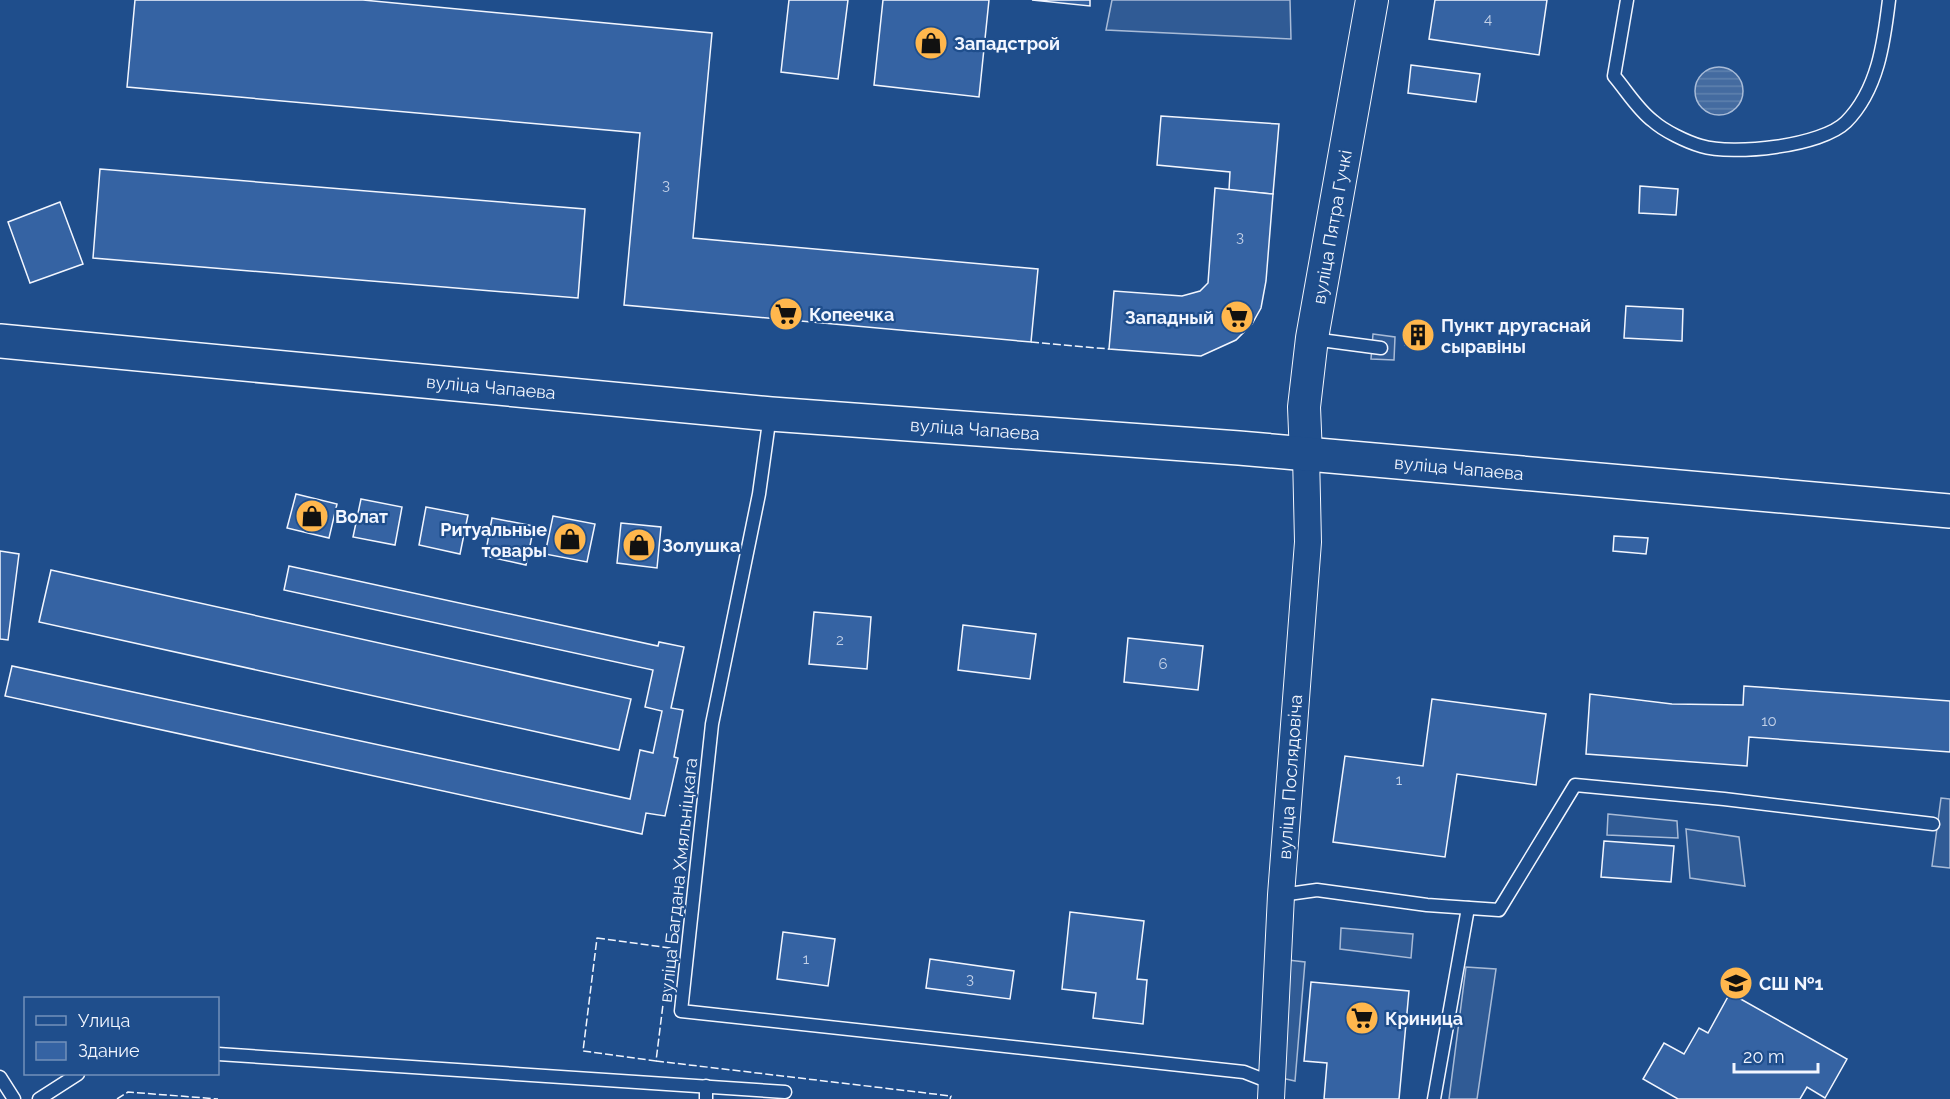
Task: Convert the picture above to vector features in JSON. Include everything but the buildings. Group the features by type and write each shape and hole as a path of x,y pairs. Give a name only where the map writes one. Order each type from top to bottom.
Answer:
{"main road":[{"name":"вуліца Чапаева","path":"0,341 771,414 1239,448 1950,511"}],"street":[{"name":"вуліца Пятра Гучкі","path":"1306,455 1304,407 1312,338 1372,0"},
{"name":"вуліца Послядовіча","path":"1272,1091 1281,895 1308,542 1306,455"}],"lane":[{"path":"1628,0 1614,76 1652,121 1702,147 1750,150 1801,143 1845,123 1871,85 1885,39 1889,0"},
{"path":"1312,338 1381,348"},
{"name":"вуліца Багдана Хмяльніцкага","path":"771,414 759,494 712,724 681,1011 1244,1072 1272,1091"},
{"path":"1281,895 1317,890 1427,905 1499,910 1575,786 1724,799 1933,824"},
{"path":"1434,1099 1468,908"},
{"path":"219,1054 706,1093 785,1092"},
{"path":"39,1099 76,1075"},
{"path":"0,1077 14,1099"}],"shaded area":[{"path":"1112,0 1290,0 1291,39 1106,30"},
{"path":"1714,67 1724,67 1736,74 1743,86 1743,96 1736,108 1724,115 1714,115 1699,104 1695,96 1695,86 1706,71"},
{"path":"1373,334 1395,337 1394,360 1371,359"},
{"path":"1941,798 1950,799 1950,868 1932,866"},
{"path":"1608,814 1677,821 1678,838 1607,835"},
{"path":"1686,829 1739,837 1745,886 1690,878"},
{"path":"1341,928 1413,934 1411,958 1340,949"},
{"path":"1288,960 1305,962 1295,1081 1277,1077"},
{"path":"1466,967 1496,969 1477,1099 1449,1099"}],"fence":[{"path":"1031,342 1109,349"},
{"path":"597,938 670,948 656,1061 583,1051 597,938"},
{"path":"656,1061 951,1096 950,1099"},
{"path":"117,1099 128,1092 218,1099"}],"place":[{"name":"Западстрой","path":"931,43"},
{"name":"Копеечка","path":"786,314"},
{"name":"Западный","path":"1237,317"},
{"name":"Пункт другаснай сыравіны","path":"1418,335"},
{"name":"Волат","path":"312,516"},
{"name":"Ритуальные товары","path":"570,539"},
{"name":"Золушка","path":"639,545"},
{"name":"СШ №1","path":"1736,983"},
{"name":"Криница","path":"1362,1018"}]}
